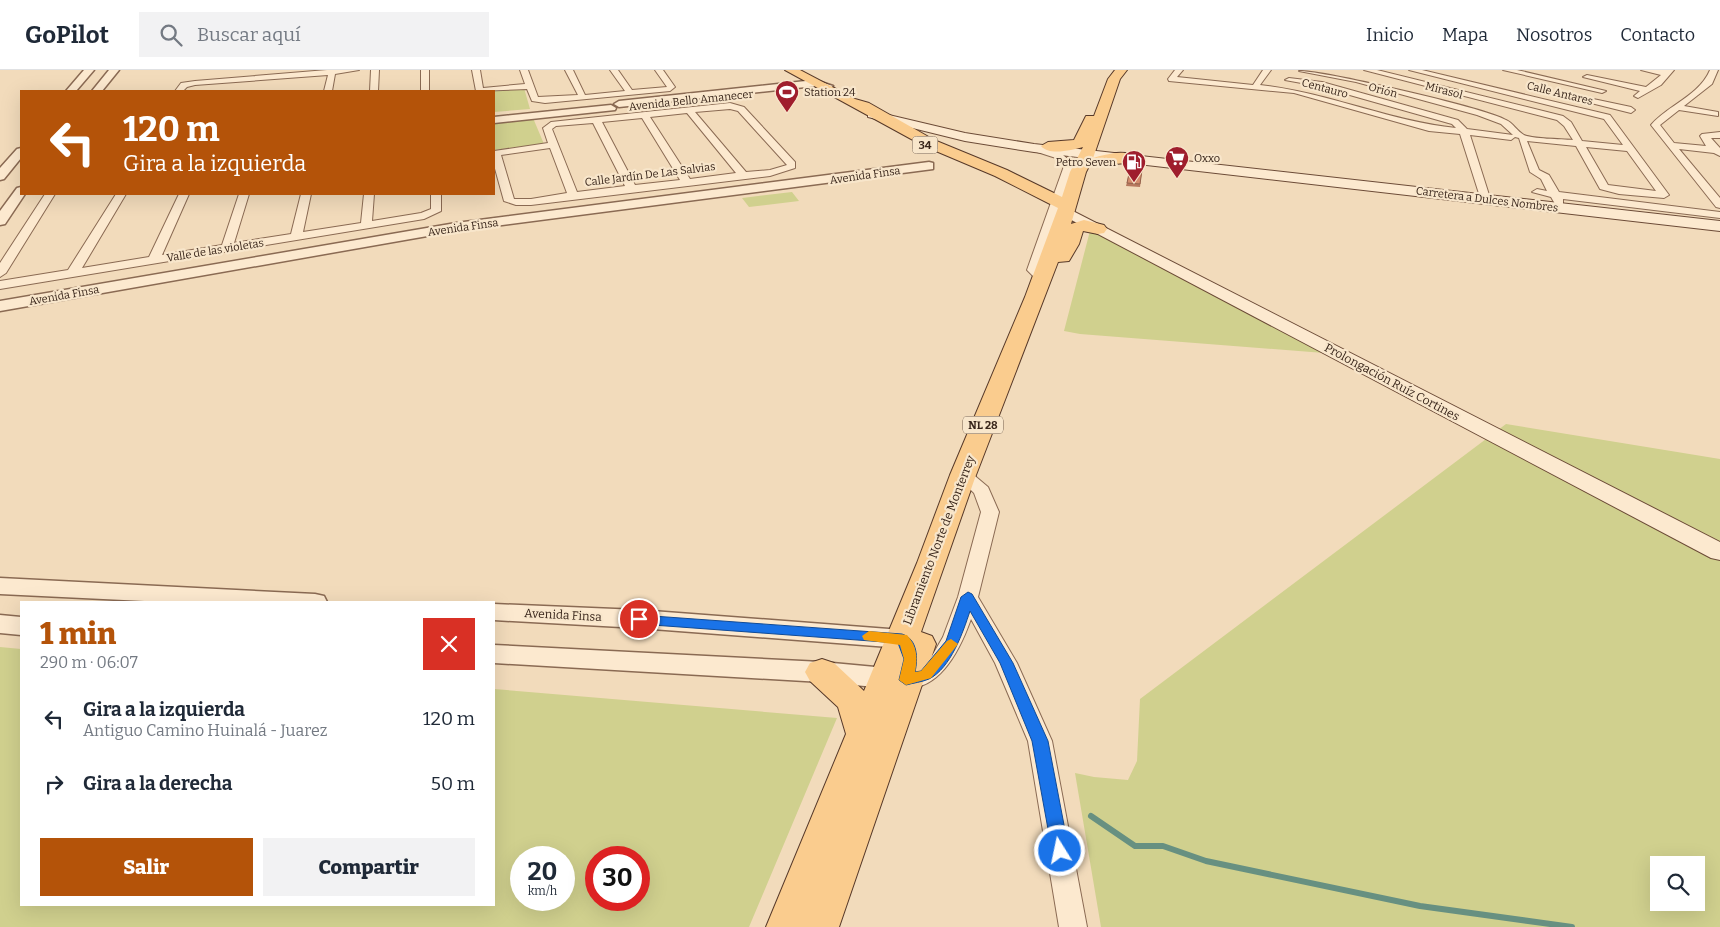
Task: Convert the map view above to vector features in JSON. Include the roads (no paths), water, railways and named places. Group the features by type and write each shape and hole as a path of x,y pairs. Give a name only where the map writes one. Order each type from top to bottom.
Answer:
{"main road":[{"path":"797,70 817,85 861,110 938,162 974,166 1066,208"},
{"path":"1093,153 1104,105 1114,79 1121,70"},
{"path":"817,927 901,667 969,480 1049,271 1066,208 1126,79 1132,70"},
{"path":"784,72 817,85 861,110 1050,148 1074,156 1093,153 1106,159 1128,157"},
{"path":"887,122 965,137 1050,148 1080,143 1090,120 1104,105"},
{"name":"34","path":"861,110 928,143 1010,177 1066,208"},
{"name":"34","path":"887,122 938,162"},
{"name":"Carretera a Dulces Nombres","path":"1128,157 1485,198 1539,198 1562,207 1720,226"},
{"name":"Prolongación Ruíz Cortines","path":"1066,208 1098,228 1517,442 1720,541"},
{"name":"Prolongación Ruíz Cortines","path":"1066,208 1517,442 1720,552"},
{"path":"1049,271 1070,244 1076,228 1084,225 1098,228"},
{"path":"788,927 864,733 901,667"},
{"path":"822,672 851,698 860,711 864,733"}],"street":[{"path":"72,90 89,70"},
{"path":"98,90 114,70"},
{"path":"180,90 189,84 238,80 283,80 355,70"},
{"path":"374,90 375,70"},
{"path":"425,70 425,90"},
{"path":"476,70 480,90"},
{"path":"524,70 535,99 540,101 583,98 644,114 689,110 743,175"},
{"path":"569,70 583,98"},
{"path":"614,70 630,94"},
{"path":"573,196 553,145 549,126 596,119 630,94 670,89 671,87 659,70"},
{"name":"Centauro","path":"1178,70 1172,78 1176,81 1215,81 1254,88 1299,92 1424,127 1520,138"},
{"name":"Mirasol","path":"1298,70 1350,78 1480,112 1504,122 1520,138 1535,172 1545,177 1562,207"},
{"path":"1368,70 1560,118 1568,124 1579,144"},
{"name":"Calle Antares","path":"1414,70 1607,117 1664,194 1619,192 1604,187 1579,144"},
{"path":"1507,70 1611,93"},
{"path":"1597,70 1658,83"},
{"path":"1645,70 1668,72"},
{"path":"1714,70 1710,80 1655,125 1720,205"},
{"path":"328,90 332,72"},
{"path":"1618,107 1630,98 1658,83 1668,72"},
{"path":"1254,88 1269,74"},
{"name":"Orión","path":"1269,74 1320,84 1437,116 1455,122 1464,132"},
{"path":"1579,76 1648,90"},
{"path":"233,90 238,80"},
{"path":"1710,80 1720,82"},
{"name":"Avenida Bello Amanecer","path":"495,120 817,85"},
{"path":"490,90 530,86"},
{"path":"1463,93 1487,87"},
{"path":"1571,96 1631,110"},
{"name":"Avenida Bello Amanecer","path":"495,116 615,106"},
{"name":"Calle Jardín De Las Salvias","path":"553,145 497,154 507,199 513,202 632,189 789,168 792,164 740,109 730,106 689,110"},
{"path":"1678,106 1719,115"},
{"path":"644,114 687,182"},
{"path":"596,119 632,189"},
{"path":"1715,150 1706,139 1704,130 1720,135"},
{"path":"1464,132 1485,198"},
{"path":"1520,138 1632,149"},
{"path":"1669,143 1715,150"},
{"path":"1050,148 1053,153 1068,163 1066,208"},
{"path":"12,168 20,153"},
{"name":"Avenida Finsa","path":"0,306 456,227 938,162"},
{"name":"Mirasol","path":"1535,172 1531,176 1539,198"},
{"path":"0,221 20,192"},
{"path":"1539,198 1554,194 1720,215"},
{"path":"0,273 49,195"},
{"path":"72,274 120,195"},
{"path":"154,260 184,195"},
{"path":"228,248 244,195"},
{"path":"296,237 306,195"},
{"path":"366,225 369,195"},
{"name":"Valle de las violetas","path":"0,285 430,215 436,211 436,195"},
{"path":"495,654 822,672 901,667 926,674 952,643 968,597 990,512 982,491 969,480"},
{"path":"0,586 296,601"},
{"path":"968,597 1006,663 1040,741 1073,927"},
{"name":"Avenida Finsa","path":"495,612 639,619 901,667"},
{"path":"0,624 20,626"}],"waterway":[{"path":"1091,816 1135,846 1163,846 1206,861 1420,906 1572,927"}],"place":[{"name":"Station 24","path":"787,113"},
{"name":"Oxxo","path":"1177,179"},
{"name":"Petro Seven","path":"1134,183"}]}
